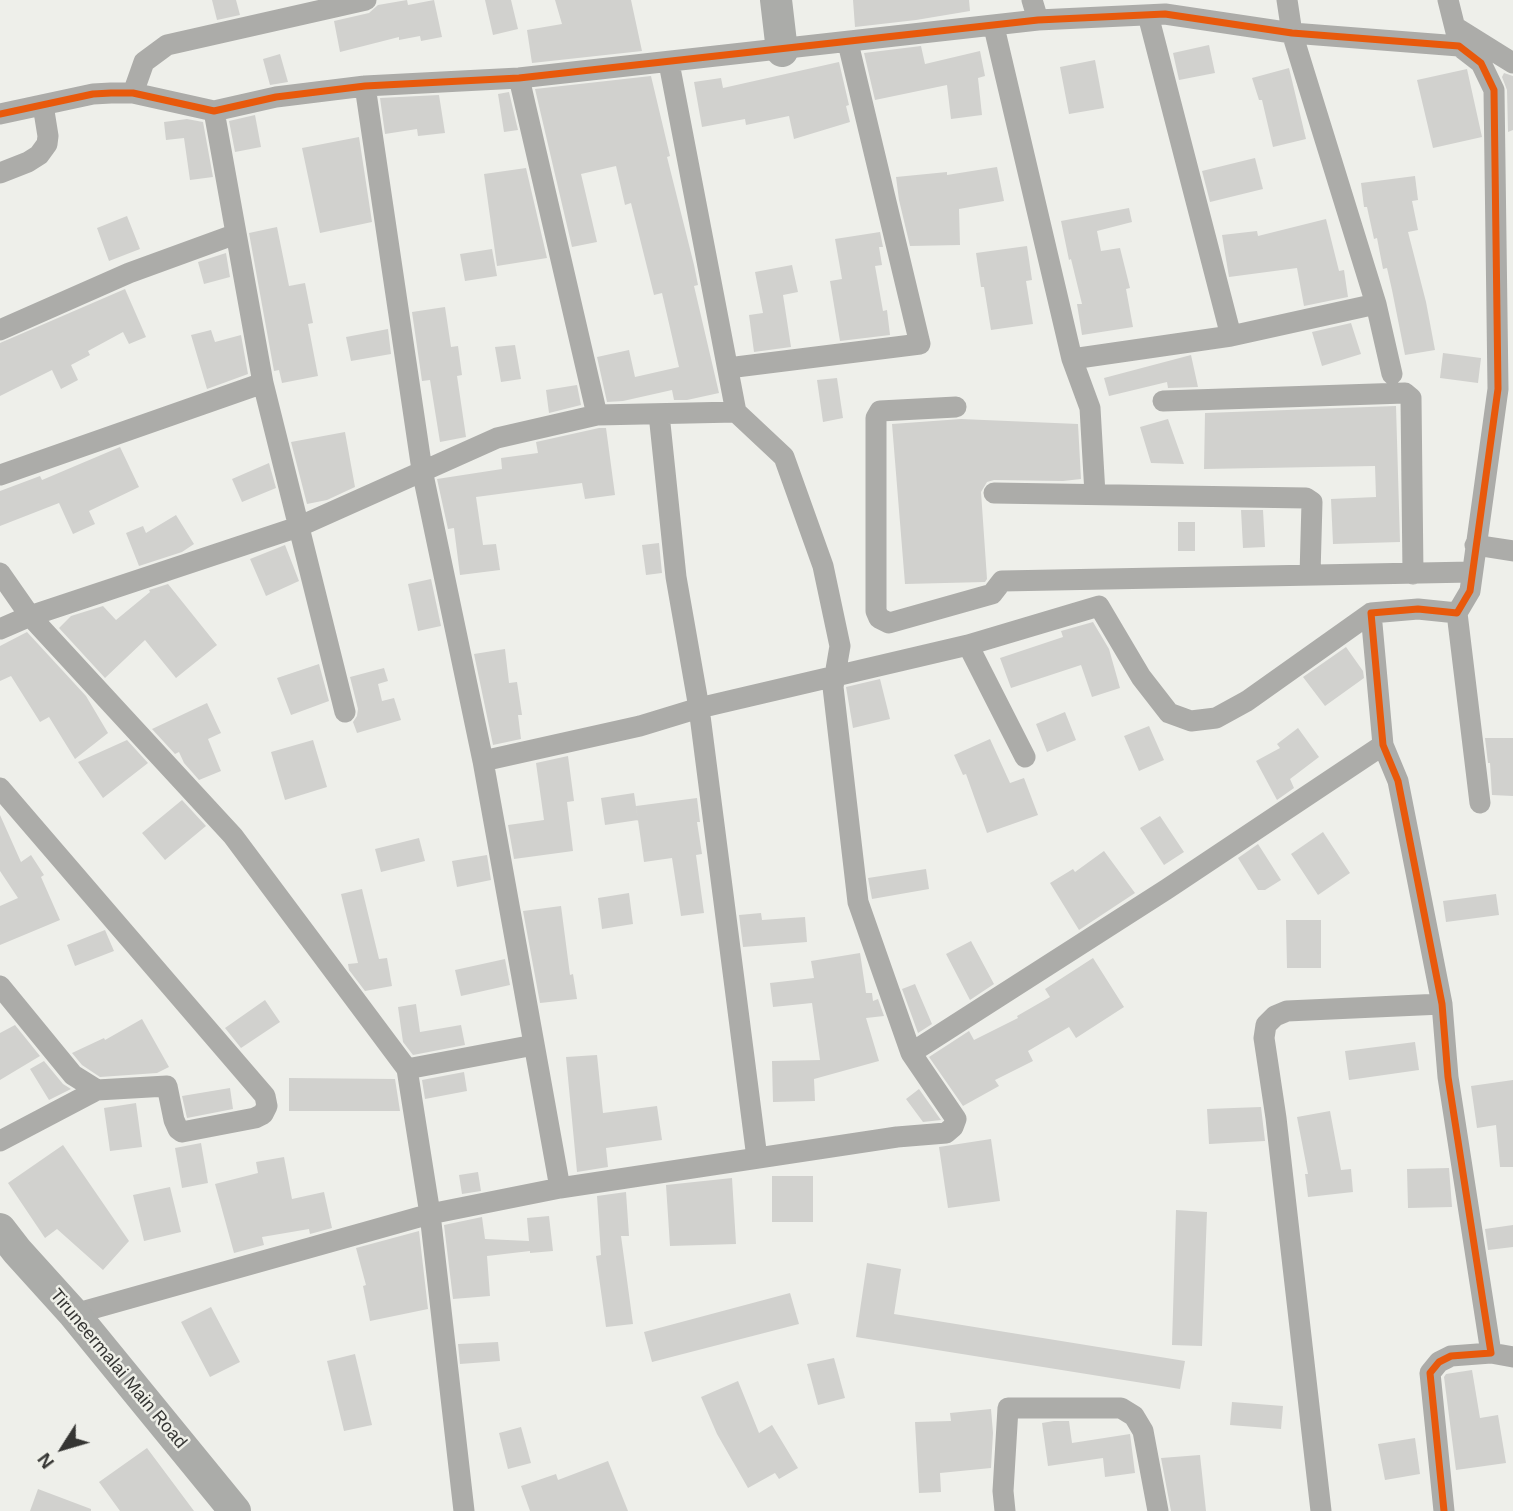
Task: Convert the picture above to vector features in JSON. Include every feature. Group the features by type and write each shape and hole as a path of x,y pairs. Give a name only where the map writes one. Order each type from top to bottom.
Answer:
{"main road":[{"path":"776,0 782,51"},
{"name":"Tiruneermalai Main Road","path":"0,1229 74,1314 235,1511"}],"street":[{"path":"133,93 145,62 167,45 324,5 366,0"},
{"path":"1287,0 1293,33 1377,304 1392,374"},
{"path":"1448,0 1457,36 1481,63 1494,90 1504,244 1506,389 1475,545 1470,591 1457,613 1480,803"},
{"path":"0,114 93,94 133,93 214,111 276,97 365,86 519,78 995,27 1035,10 1159,10 1293,33 1457,36 1513,63"},
{"path":"1159,10 1231,336"},
{"path":"995,27 1072,359 1090,408 1095,494"},
{"path":"728,368 920,344 848,43"},
{"path":"74,1314 430,1214 560,1188 897,1137 946,1133 953,1127 956,1119 911,1053 858,902 833,687 840,646 823,566 784,457 736,412 669,63"},
{"path":"519,78 597,415"},
{"path":"365,86 422,470 483,761 560,1188"},
{"path":"0,173 28,162 39,155 47,144 43,105"},
{"path":"214,111 263,383 345,712"},
{"path":"0,330 129,273 236,234"},
{"path":"1072,359 1231,336 1377,304"},
{"path":"0,475 263,383"},
{"path":"1163,401 1405,393 1411,398 1413,573"},
{"path":"956,407 880,411 876,418 876,611 879,618 889,623 992,594 1002,581 1472,572"},
{"path":"0,629 30,616 298,527 497,438 597,415 736,412"},
{"path":"659,414 676,577 699,708 757,1158"},
{"path":"995,493 1306,498 1312,502 1310,575"},
{"path":"1475,545 1513,551"},
{"path":"0,573 30,616 233,836 407,1069 430,1214 464,1511"},
{"path":"483,761 640,726 699,708 968,645 1099,606 1141,677 1169,713 1191,721 1216,718 1247,701 1371,613 1418,609 1457,613"},
{"path":"1371,613 1383,745 1398,782 1442,1004 1448,1077 1491,1353"},
{"path":"968,645 1025,757"},
{"path":"911,1053 1383,745"},
{"path":"0,788 265,1096 267,1107 263,1115 255,1118 182,1132 174,1119 167,1086 97,1090 0,1141"},
{"path":"0,986 73,1075 97,1090"},
{"path":"1321,1511 1276,1118 1264,1038 1266,1026 1275,1016 1287,1011 1442,1004"},
{"path":"407,1069 534,1045"},
{"path":"1444,1511 1430,1373 1439,1362 1451,1356 1491,1353 1513,1357"},
{"path":"1004,1511 1008,1408 1121,1408 1134,1416 1143,1431 1158,1511"}],"building":[{"path":"212,0 236,0 240,15 217,20"},
{"path":"407,0 408,5 434,0 442,37 421,41 420,36 399,40 399,37 340,52 334,21 369,13 378,5"},
{"path":"485,0 511,0 518,29 493,35"},
{"path":"555,0 631,0 642,51 532,63 527,30 562,24"},
{"path":"853,0 969,0 970,11 855,27"},
{"path":"1209,45 1215,73 1179,80 1173,53"},
{"path":"921,46 925,64 980,51 985,76 978,78 982,115 951,119 947,85 875,100 864,53"},
{"path":"280,54 288,82 270,85 263,59"},
{"path":"1095,60 1104,108 1069,114 1060,67"},
{"path":"839,62 850,122 794,139 789,116 746,125 745,119 702,127 694,82 721,78 723,88"},
{"path":"1289,68 1306,139 1273,147 1262,100 1259,100 1252,78"},
{"path":"1467,69 1482,137 1433,148 1417,80"},
{"path":"1504,73 1513,76 1513,130 1508,132 1507,90 1502,77"},
{"path":"651,76 670,156 667,157 694,265 698,285 694,286 719,393 674,400 672,390 607,402 597,357 629,350 635,377 679,367 662,293 654,295 631,203 625,205 616,166 581,174 597,242 572,247 535,89"},
{"path":"509,92 518,130 504,132 498,94"},
{"path":"439,95 445,133 418,136 417,129 385,134 380,98"},
{"path":"255,115 261,147 235,152 229,121"},
{"path":"187,119 203,122 213,177 190,180 184,138 166,140 164,122"},
{"path":"359,137 372,222 320,233 302,148"},
{"path":"1255,158 1263,189 1210,202 1202,171"},
{"path":"997,167 1004,201 959,209 960,245 910,246 896,177 947,172 947,175"},
{"path":"526,168 547,258 497,266 484,174"},
{"path":"1415,176 1418,200 1412,201 1418,230 1408,232 1435,350 1405,355 1387,268 1383,269 1377,238 1374,239 1367,207 1364,207 1361,183"},
{"path":"1129,208 1132,222 1097,231 1101,251 1120,248 1130,288 1126,289 1133,327 1082,335 1077,304 1082,304 1061,221"},
{"path":"127,216 140,249 109,261 97,228"},
{"path":"1326,219 1339,271 1344,270 1348,297 1304,306 1297,268 1229,277 1222,235 1257,231 1258,236"},
{"path":"277,227 289,286 305,283 313,323 308,324 318,376 282,383 279,370 274,371 249,233"},
{"path":"880,232 882,265 875,266 883,311 887,310 890,335 840,341 830,281 842,279 835,239"},
{"path":"1027,246 1032,280 1026,281 1033,324 991,330 976,253"},
{"path":"492,249 497,276 465,281 460,254"},
{"path":"226,253 230,277 204,284 198,262"},
{"path":"792,265 798,292 783,295 791,347 754,352 749,315 763,313 755,272"},
{"path":"125,289 146,337 129,344 123,332 88,351 90,355 71,365 78,380 61,389 52,370 0,396 0,343"},
{"path":"445,307 451,347 458,346 462,375 457,376 466,437 440,442 430,380 422,381 412,312"},
{"path":"1351,323 1361,354 1322,366 1312,332"},
{"path":"388,329 391,354 351,361 346,337"},
{"path":"211,330 215,342 241,335 248,374 207,389 191,335"},
{"path":"515,345 521,379 501,382 495,347"},
{"path":"1443,353 1481,358 1478,383 1440,378"},
{"path":"1191,355 1198,387 1168,388 1167,382 1109,396 1104,378"},
{"path":"837,378 843,418 823,422 817,380"},
{"path":"577,385 581,405 549,413 546,390"},
{"path":"1396,406 1400,542 1333,544 1331,499 1376,497 1375,466 1204,469 1205,413"},
{"path":"961,419 1078,424 1081,479 987,482 981,492 987,579 985,582 905,584 892,424"},
{"path":"1168,419 1184,464 1151,463 1140,427"},
{"path":"606,428 615,495 585,499 582,483 476,497 483,545 496,544 500,570 460,575 454,528 448,529 437,479 502,469 501,458 538,453 536,442"},
{"path":"345,432 355,487 327,500 307,504 291,442"},
{"path":"120,447 139,487 89,511 95,524 73,534 59,503 0,526 0,491 40,476 42,480"},
{"path":"269,463 276,488 242,502 232,479"},
{"path":"1241,510 1263,510 1265,547 1243,548"},
{"path":"176,515 194,544 182,552 139,566 126,533 143,526 146,533"},
{"path":"1178,522 1195,522 1195,551 1178,551"},
{"path":"659,543 662,573 646,575 642,545"},
{"path":"285,545 299,581 266,596 250,559"},
{"path":"431,579 441,626 418,631 408,584"},
{"path":"168,584 217,645 176,678 145,640 105,678 59,628 71,616 103,606 116,620 150,592 149,590"},
{"path":"1093,622 1109,649 1120,688 1092,697 1081,665 1011,688 1000,658 1063,637 1061,631"},
{"path":"27,632 86,696 108,733 75,759 49,717 40,722 11,676 0,681 0,646"},
{"path":"1346,647 1363,671 1364,678 1325,706 1303,677"},
{"path":"505,649 509,683 517,682 522,715 518,715 521,739 493,745 474,654"},
{"path":"319,664 329,701 291,715 277,678"},
{"path":"384,668 388,681 378,684 382,701 394,698 401,720 357,733 353,722 358,709 350,677"},
{"path":"880,679 890,719 853,728 846,687"},
{"path":"207,703 221,733 208,739 221,771 199,780 184,763 179,752 175,754 152,729"},
{"path":"1065,712 1076,740 1047,752 1036,724"},
{"path":"1149,726 1164,760 1139,771 1124,736"},
{"path":"1298,728 1319,757 1290,779 1294,788 1277,800 1256,761 1280,748 1277,744"},
{"path":"1485,738 1513,738 1513,796 1492,795"},
{"path":"990,739 1010,783 1024,778 1038,815 987,833 966,774 963,775 954,755"},
{"path":"127,740 148,763 103,798 78,762"},
{"path":"313,740 327,787 285,800 271,752"},
{"path":"568,756 574,801 567,802 573,851 514,859 508,825 544,820 536,763"},
{"path":"634,793 638,820 605,825 601,798"},
{"path":"697,798 700,822 697,822 702,854 696,855 704,913 681,916 672,858 644,862 636,806"},
{"path":"182,800 206,826 165,860 142,833"},
{"path":"0,815 21,862 31,855 44,875 41,877 60,920 0,945 0,906 18,898 0,871"},
{"path":"1160,816 1184,852 1164,865 1140,828"},
{"path":"1323,832 1350,873 1318,895 1291,854"},
{"path":"419,838 425,861 381,872 375,849"},
{"path":"1258,844 1281,880 1265,890 1258,890 1238,858"},
{"path":"1104,851 1135,893 1079,930 1050,883 1073,869 1075,872"},
{"path":"487,855 491,880 457,887 452,861"},
{"path":"926,869 929,889 872,899 868,878"},
{"path":"362,889 379,959 387,958 392,986 365,991 349,970 348,964 358,963 341,894"},
{"path":"629,893 633,924 602,929 598,898"},
{"path":"1496,894 1499,915 1446,922 1443,901"},
{"path":"561,906 570,975 573,974 577,999 540,1003 523,911"},
{"path":"761,913 762,920 805,917 807,942 743,947 739,915"},
{"path":"1286,920 1321,920 1321,968 1287,968"},
{"path":"105,930 114,951 75,966 67,945"},
{"path":"971,941 994,984 970,1000 946,954"},
{"path":"860,953 866,993 872,993 873,1001 878,999 884,1016 866,1018 879,1061 814,1079 815,1101 773,1102 772,1061 820,1060 812,1003 773,1007 770,983 814,978 811,961"},
{"path":"1093,958 1124,1007 1076,1038 1069,1027 1028,1051 1033,1061 995,1080 999,1086 963,1106 929,1057 969,1031 974,1040 1018,1018 1017,1016 1050,997 1045,989"},
{"path":"505,959 510,985 461,996 455,970"},
{"path":"915,984 932,1024 918,1033 902,989"},
{"path":"265,1000 280,1022 241,1048 225,1028"},
{"path":"416,1004 420,1032 461,1025 465,1045 413,1055 403,1042 398,1007"},
{"path":"142,1019 169,1067 157,1073 100,1077 82,1065 72,1053 104,1038 105,1040"},
{"path":"15,1025 40,1056 0,1080 0,1033"},
{"path":"1415,1042 1419,1070 1349,1080 1345,1051"},
{"path":"597,1055 603,1113 657,1106 662,1140 606,1148 608,1167 577,1172 566,1057"},
{"path":"44,1061 63,1084 71,1089 49,1100 30,1069"},
{"path":"464,1072 467,1091 425,1099 422,1080"},
{"path":"289,1078 395,1079 400,1111 289,1111"},
{"path":"1513,1080 1513,1167 1500,1167 1496,1125 1477,1128 1471,1086"},
{"path":"230,1088 233,1109 187,1118 182,1096"},
{"path":"919,1089 941,1120 923,1122 906,1099"},
{"path":"136,1103 142,1147 110,1151 104,1108"},
{"path":"1261,1107 1265,1141 1209,1144 1207,1109"},
{"path":"1330,1111 1341,1170 1351,1169 1353,1192 1308,1197 1305,1174 1308,1174 1297,1117"},
{"path":"991,1139 1000,1201 948,1208 939,1147"},
{"path":"201,1143 208,1183 182,1188 175,1148"},
{"path":"63,1145 129,1241 103,1270 57,1229 45,1238 8,1183"},
{"path":"284,1157 292,1199 324,1192 332,1228 310,1234 309,1229 262,1237 264,1245 234,1253 215,1184 258,1173 256,1162"},
{"path":"1449,1168 1452,1207 1408,1208 1407,1169"},
{"path":"478,1172 481,1191 462,1194 459,1175"},
{"path":"772,1176 813,1176 813,1222 772,1222"},
{"path":"732,1178 736,1244 670,1246 666,1185"},
{"path":"170,1187 181,1232 144,1241 133,1195"},
{"path":"626,1192 629,1236 621,1236 633,1324 606,1327 596,1256 601,1255 597,1196"},
{"path":"1176,1210 1207,1212 1202,1346 1172,1345"},
{"path":"549,1216 553,1251 487,1256 490,1296 453,1299 444,1225 482,1217 485,1239 529,1241 527,1218"},
{"path":"1513,1225 1513,1247 1488,1250 1485,1229"},
{"path":"419,1231 428,1309 370,1321 363,1286 366,1285 356,1248"},
{"path":"867,1263 901,1269 894,1314 1185,1361 1180,1389 856,1337"},
{"path":"790,1293 799,1324 652,1362 644,1332"},
{"path":"211,1307 240,1362 210,1377 181,1322"},
{"path":"498,1342 500,1361 460,1364 458,1344"},
{"path":"355,1354 372,1425 344,1431 327,1361"},
{"path":"834,1358 845,1398 818,1405 807,1364"},
{"path":"1472,1370 1480,1418 1498,1415 1506,1463 1456,1470 1444,1377 1446,1374"},
{"path":"738,1381 759,1433 772,1425 798,1468 779,1479 775,1473 748,1488 717,1434 701,1397"},
{"path":"1232,1402 1283,1406 1281,1429 1230,1425"},
{"path":"991,1409 991,1468 940,1473 941,1492 919,1493 915,1422 951,1421 950,1413"},
{"path":"1069,1421 1072,1443 1130,1434 1135,1473 1105,1477 1103,1458 1048,1466 1042,1423"},
{"path":"521,1427 531,1463 508,1469 499,1433"},
{"path":"1415,1438 1420,1474 1385,1480 1378,1444"},
{"path":"147,1448 194,1511 120,1511 99,1482"},
{"path":"1200,1455 1206,1511 1171,1511 1161,1458"},
{"path":"608,1461 628,1511 530,1511 521,1486 556,1474 558,1480"},
{"path":"38,1489 91,1509 91,1511 30,1511"}],"cycle path":[{"path":"0,114 93,94 111,93 133,93 214,111 276,97 365,86 519,78 1038,20 1165,14 1292,33 1459,46 1481,63 1494,90 1498,389 1470,591 1457,613 1418,609 1371,613 1383,745 1398,781 1442,1004 1448,1077 1491,1353 1451,1356 1439,1362 1430,1373 1444,1511"}]}
